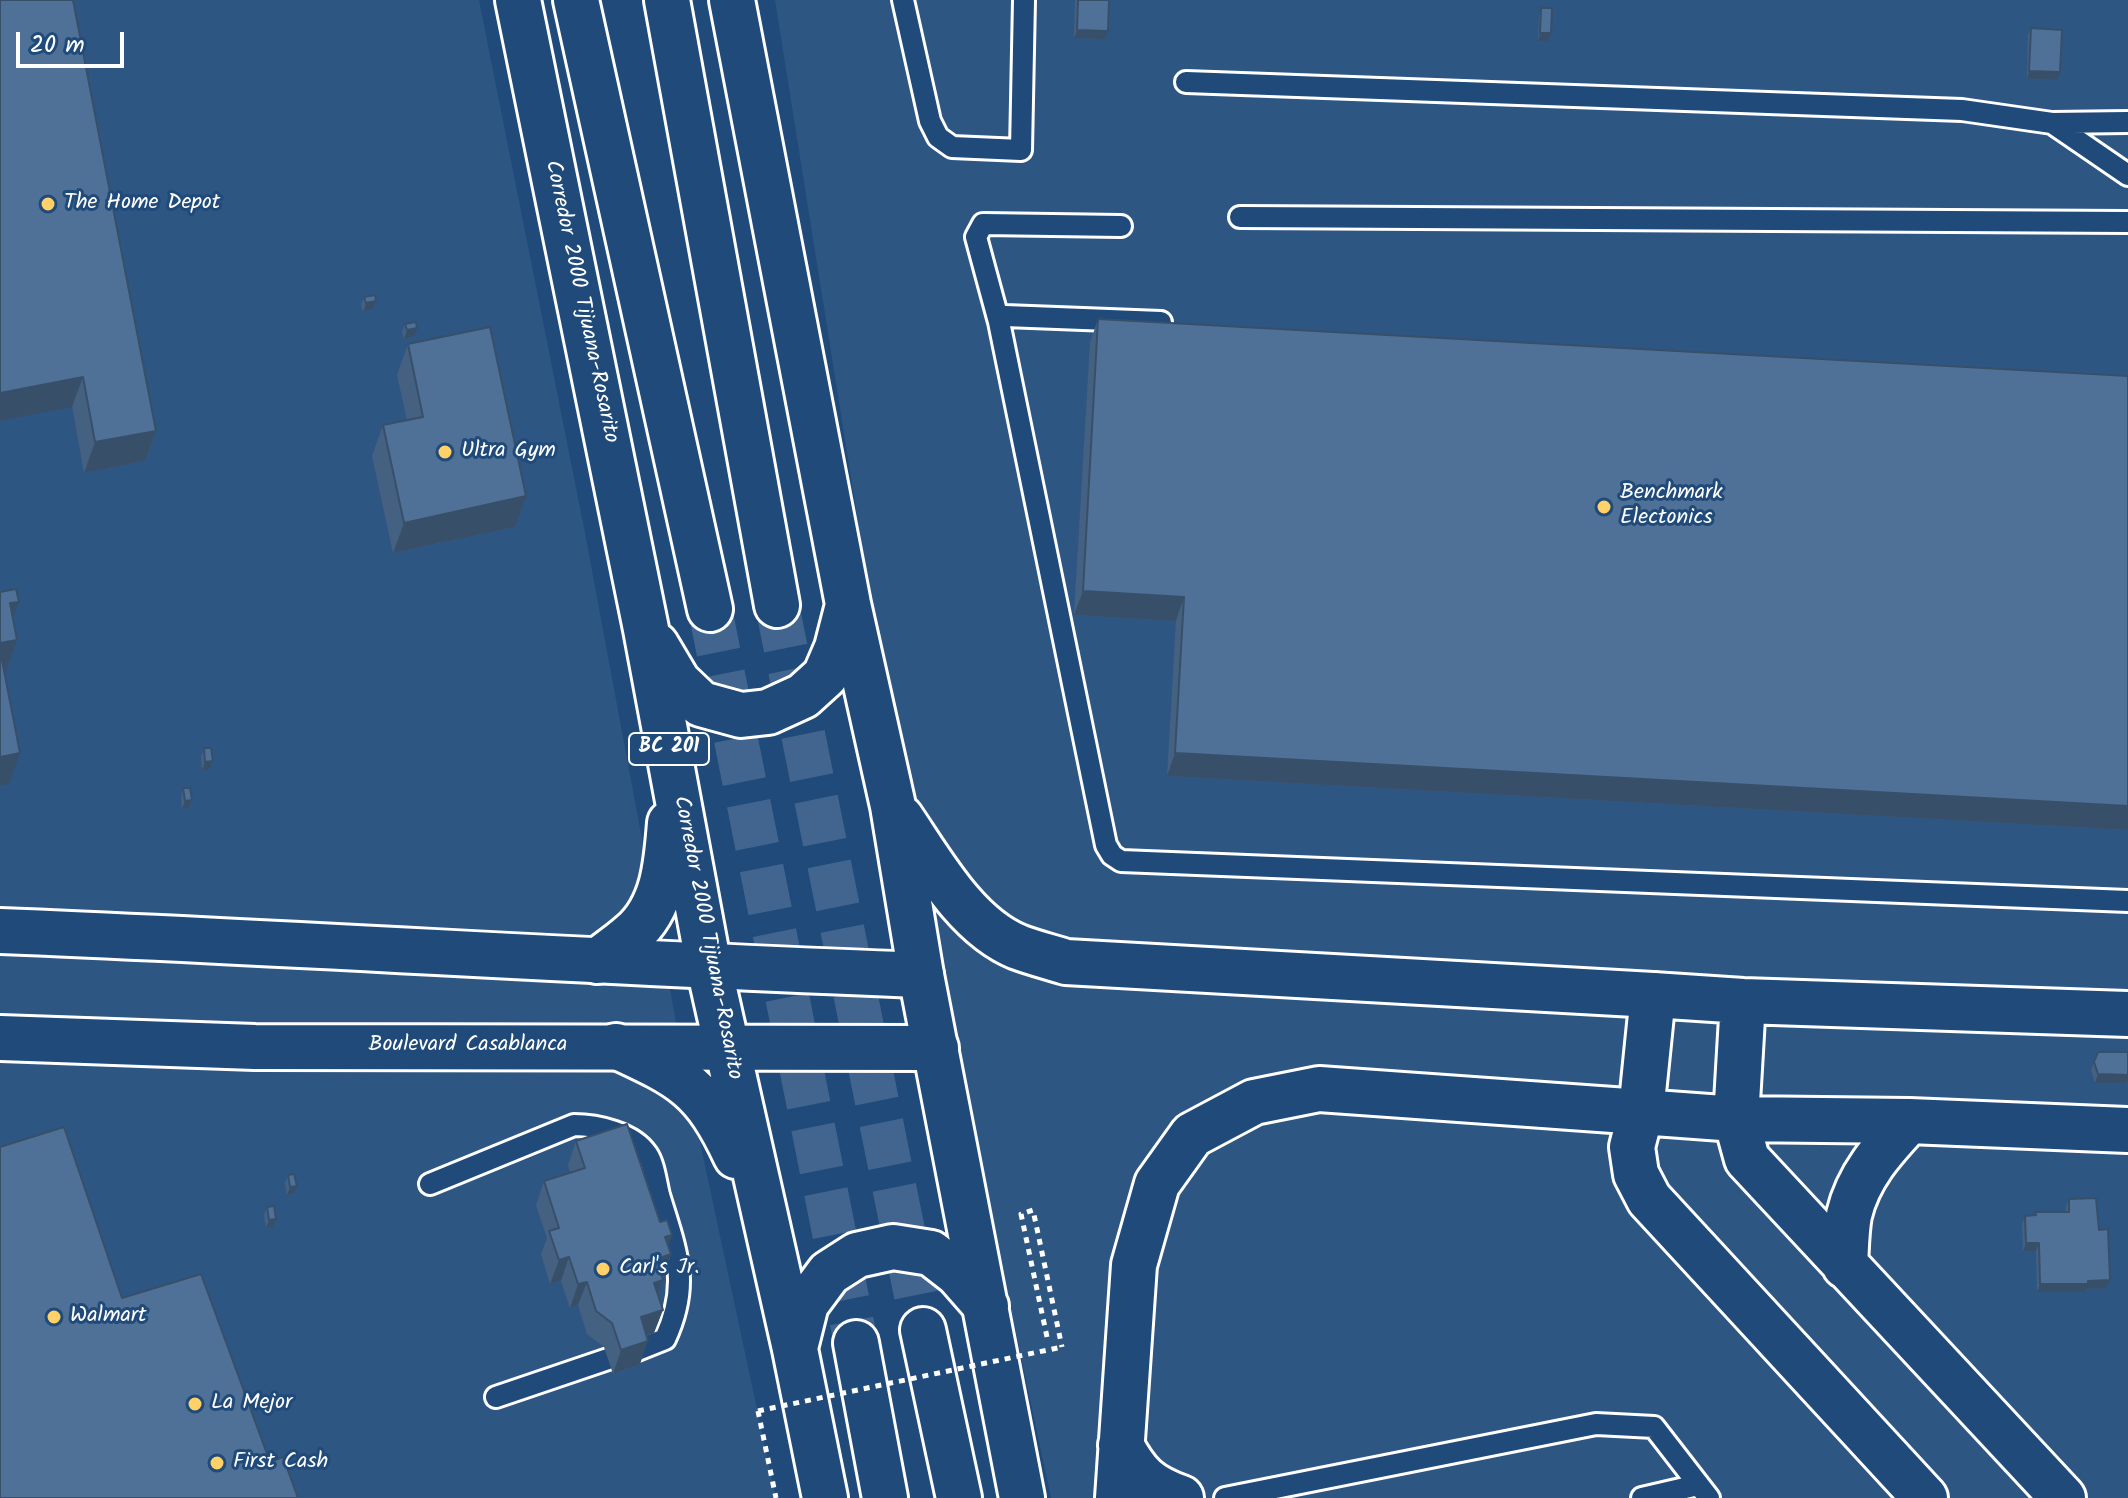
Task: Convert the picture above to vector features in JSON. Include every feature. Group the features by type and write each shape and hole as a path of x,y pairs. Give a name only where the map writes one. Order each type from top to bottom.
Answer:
{"main road":[{"name":"Corredor 2000 Tijuana-Rosarito","path":"518,0 646,629 709,967 795,1349 825,1498"},
{"path":"576,0 710,609"},
{"path":"667,0 777,605"},
{"path":"732,0 848,604 893,806 921,975 1022,1498"},
{"path":"646,629 678,682 701,704 741,715 768,712 803,696 825,676 837,648 848,604"},
{"path":"597,961 635,932 654,905 667,868 673,769"},
{"path":"893,806 938,873 973,917 1015,946 1066,962 1743,1001 2128,1014"},
{"path":"0,931 263,941 709,967 921,975"},
{"path":"1653,995 1641,1112 1632,1147 1636,1174 1649,1199 1925,1498"},
{"path":"1743,1001 1736,1119 1747,1159 2063,1498"},
{"name":"Boulevard Casablanca","path":"0,1038 255,1047 936,1048"},
{"path":"616,1046 672,1072 703,1098 725,1133 764,1215"},
{"path":"1118,1498 1134,1265 1157,1184 1192,1135 1254,1102 1319,1089 1736,1119 1909,1121 2128,1130"},
{"path":"1845,1266 1849,1216 1859,1186 1875,1158 1909,1121"},
{"path":"795,1349 806,1304 829,1273 857,1255 893,1247 931,1253 958,1274 986,1306"},
{"path":"923,1330 959,1498"},
{"path":"856,1343 885,1498"},
{"path":"1121,1445 1135,1471 1163,1491 1181,1498"}],"lane":[{"path":"903,0 930,121 938,137 952,147 1021,150 1024,0"},
{"path":"1186,82 1962,110 2052,123 2128,122"},
{"path":"2052,123 2128,175"},
{"path":"1240,217 2128,222"},
{"path":"1121,226 983,224 976,237 999,322 1106,845 1112,855 1121,861 2128,901"},
{"path":"999,322 1005,316 1161,322"},
{"path":"430,1184 574,1125 596,1125 624,1136 647,1153 677,1252 680,1289 676,1314 665,1339 635,1351"},
{"path":"496,1397 608,1359"},
{"path":"1225,1498 1596,1424 1654,1427 1704,1491"},
{"path":"1642,1498 1704,1491"}],"path":[{"path":"776,1498 758,1411 1062,1347 1033,1210 1021,1214 1047,1337"}],"shaded area":[{"path":"0,0 479,0 584,528 688,1086 776,1498 0,1498"},
{"path":"775,0 2128,0 2128,1498 1051,1498 900,785"}],"building":[{"name":"The Home Depot","path":"0,0 73,0 156,431 95,442 83,377 0,393"},
{"path":"1078,0 1109,0 1108,31 1077,30"},
{"path":"1541,8 1552,8 1551,33 1540,33"},
{"path":"2031,28 2062,30 2060,72 2029,71"},
{"path":"375,295 376,301 366,303 364,297"},
{"name":"Benchmark Electonics","path":"1098,319 2128,376 2128,806 1175,753 1184,597 1083,591"},
{"path":"416,322 417,328 407,330 405,324"},
{"name":"Ultra Gym","path":"490,327 526,496 404,523 383,425 423,417 408,344"},
{"path":"16,589 19,602 10,603 17,640 0,643 0,592"},
{"path":"0,650 20,753 0,757"},
{"path":"204,748 211,748 213,761 205,762"},
{"path":"183,788 190,788 192,800 185,801"},
{"path":"2098,1052 2128,1052 2128,1075 2098,1074 2094,1062"},
{"name":"Carl's Jr.","path":"627,1124 660,1222 667,1220 672,1235 665,1237 671,1254 657,1259 663,1280 654,1283 663,1310 641,1317 648,1341 621,1350 612,1323 596,1311 587,1282 578,1284 569,1257 559,1260 549,1231 559,1228 544,1181 585,1168 576,1141"},
{"name":"Walmart","path":"64,1127 122,1298 201,1274 270,1462 283,1457 298,1498 0,1498 0,1147"},
{"path":"294,1174 297,1186 290,1187 288,1175"},
{"path":"2096,1198 2099,1230 2108,1229 2110,1280 2088,1281 2088,1284 2040,1284 2039,1243 2026,1243 2025,1216 2036,1215 2035,1212 2069,1212 2069,1199"},
{"path":"274,1206 276,1219 269,1220 267,1207"}],"tunnel":[{"path":"777,605 923,1330"},
{"path":"710,609 856,1343"}],"place":[{"name":"The Home Depot","path":"48,204"},
{"name":"Ultra Gym","path":"445,452"},
{"name":"Benchmark Electonics","path":"1604,507"},
{"name":"Carl's Jr.","path":"603,1269"},
{"name":"Walmart","path":"54,1317"},
{"name":"La Mejor","path":"195,1404"},
{"name":"First Cash","path":"217,1463"}]}
